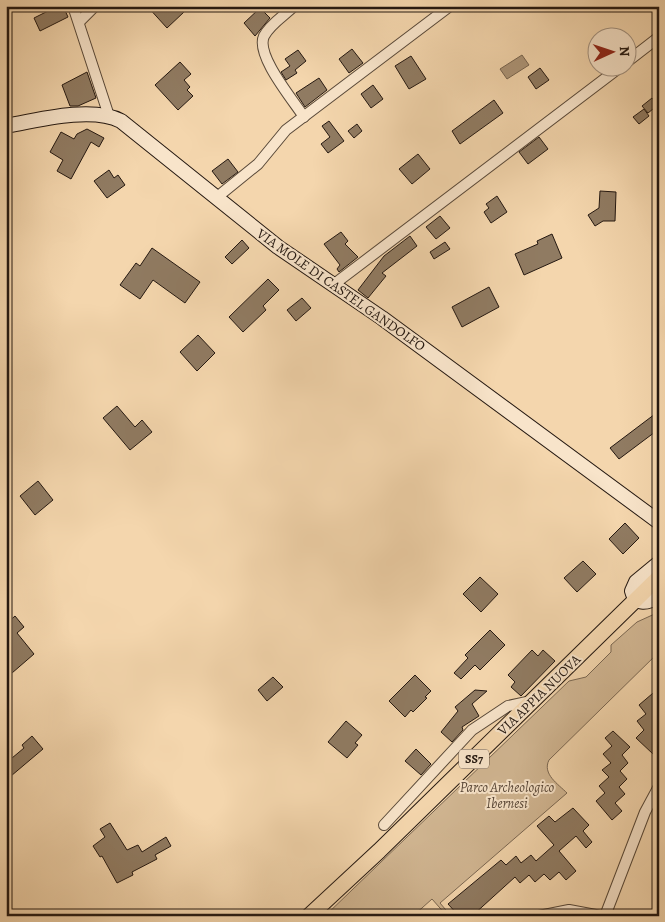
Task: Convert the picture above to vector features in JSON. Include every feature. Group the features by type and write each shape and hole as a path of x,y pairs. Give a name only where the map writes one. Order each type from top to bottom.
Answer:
{"main road":[{"name":"VIA APPIA NUOVA","path":"309,916 379,851 659,577"}],"street":[{"path":"73,6 109,116"},
{"path":"79,22 95,6"},
{"path":"294,6 268,30 263,38 262,48 267,60 304,117"},
{"path":"216,198 258,164 278,138 450,6"},
{"path":"638,53 659,37"},
{"path":"333,285 606,78"},
{"name":"VIA MOLE DI CASTEL GANDOLFO","path":"6,126 57,118 94,115 109,116 131,128 216,198 659,522"},
{"path":"659,563 636,582 632,591 636,600 645,603 659,596"},
{"path":"384,825 472,730 508,706 532,701"},
{"path":"605,916 645,812 659,786"},
{"path":"539,916 569,910 601,916"}],"green space":[{"name":"Parco Archeologico Ibernesi","path":"659,612 659,652 549,760 547,765 549,774 567,793 440,903 451,916 447,916 432,899 413,916 325,916 569,681 586,677 611,652 611,645 637,622"}],"shaded area":[{"path":"522,55 529,65 507,79 500,69"}],"building":[{"path":"48,6 63,6 68,17 40,31 34,18 50,10"},
{"path":"147,6 179,6 184,12 167,28"},
{"path":"260,8 270,18 255,36 244,23"},
{"path":"352,49 363,63 349,73 339,59"},
{"path":"298,50 306,61 295,70 297,73 286,80 281,72 290,66 285,59"},
{"path":"411,56 426,79 409,89 395,66"},
{"path":"180,62 191,74 184,80 190,87 187,90 193,96 178,110 155,85"},
{"path":"540,68 549,80 536,89 528,77"},
{"path":"87,72 96,98 78,106 70,106 62,85"},
{"path":"319,78 327,90 305,107 296,93"},
{"path":"373,85 383,99 371,108 361,94"},
{"path":"652,98 658,105 648,113 642,106"},
{"path":"494,100 503,113 460,144 452,131"},
{"path":"644,109 649,116 639,124 633,117"},
{"path":"329,121 344,141 328,153 321,144 330,137 322,126"},
{"path":"357,124 362,131 354,138 348,131"},
{"path":"87,129 104,138 99,147 91,142 71,179 57,171 63,160 50,152 61,132 74,139 77,134"},
{"path":"539,137 548,149 528,164 519,152"},
{"path":"418,154 430,169 412,184 399,169"},
{"path":"228,159 238,172 222,184 212,171"},
{"path":"109,170 114,178 118,175 125,185 107,198 94,181"},
{"path":"600,191 616,192 615,221 603,221 595,226 588,215 599,208"},
{"path":"497,196 507,212 491,223 484,212 489,208 486,204"},
{"path":"440,216 450,228 436,239 426,227"},
{"path":"341,232 348,241 345,244 358,257 339,272 337,269 340,265 324,244"},
{"path":"552,234 562,258 524,275 515,254 538,244 537,241"},
{"path":"410,236 417,246 382,273 386,276 368,298 358,290 384,256"},
{"path":"242,240 249,248 232,264 225,257"},
{"path":"445,242 450,249 434,259 430,252"},
{"path":"152,248 200,282 185,303 153,280 140,299 120,285 136,263 140,266"},
{"path":"268,279 279,290 263,306 266,310 243,332 229,317"},
{"path":"489,287 499,307 462,327 452,307"},
{"path":"302,298 311,308 296,321 287,310"},
{"path":"198,335 215,353 197,371 180,352"},
{"path":"117,406 135,427 142,420 152,432 130,450 103,418"},
{"path":"659,411 659,429 619,459 610,448"},
{"path":"38,481 53,500 35,515 20,496"},
{"path":"625,523 639,538 623,554 609,539"},
{"path":"583,561 596,574 577,592 564,578"},
{"path":"480,577 498,594 481,612 463,594"},
{"path":"15,616 24,627 17,633 34,654 12,673 6,667 6,624"},
{"path":"490,630 505,645 480,670 475,665 461,679 454,673 468,658 465,655"},
{"path":"532,650 538,656 543,650 555,661 521,696 511,687 515,682 508,675"},
{"path":"415,675 431,691 425,697 427,698 413,712 411,710 405,717 389,701"},
{"path":"273,677 283,687 267,701 258,690"},
{"path":"659,688 659,719 655,722 659,726 659,733 654,738 659,744 659,749 653,754 636,738 644,730 637,721 646,714 639,705"},
{"path":"475,690 487,691 472,704 479,716 462,727 463,730 452,742 441,732 458,711 455,707"},
{"path":"346,721 362,735 355,743 358,745 347,758 328,742"},
{"path":"613,731 630,747 622,755 628,763 620,771 627,779 619,787 625,794 615,803 622,811 612,820 596,801 605,793 599,786 609,777 602,770 611,763 603,754 612,746 605,738"},
{"path":"32,736 43,749 11,776 6,771 6,763 24,748 22,745"},
{"path":"416,749 431,764 421,775 405,761"},
{"path":"573,808 589,825 583,831 592,842 586,848 576,836 559,851 576,871 566,880 559,872 550,880 544,874 535,882 529,875 520,883 515,877 472,916 459,916 448,904 501,860 506,865 516,856 521,863 531,855 536,861 554,845 537,826 549,816 555,822"},
{"path":"110,823 127,850 138,845 142,852 166,837 171,846 155,855 157,859 132,872 133,875 117,883 102,856 100,857 93,846 105,837 100,829"}]}
